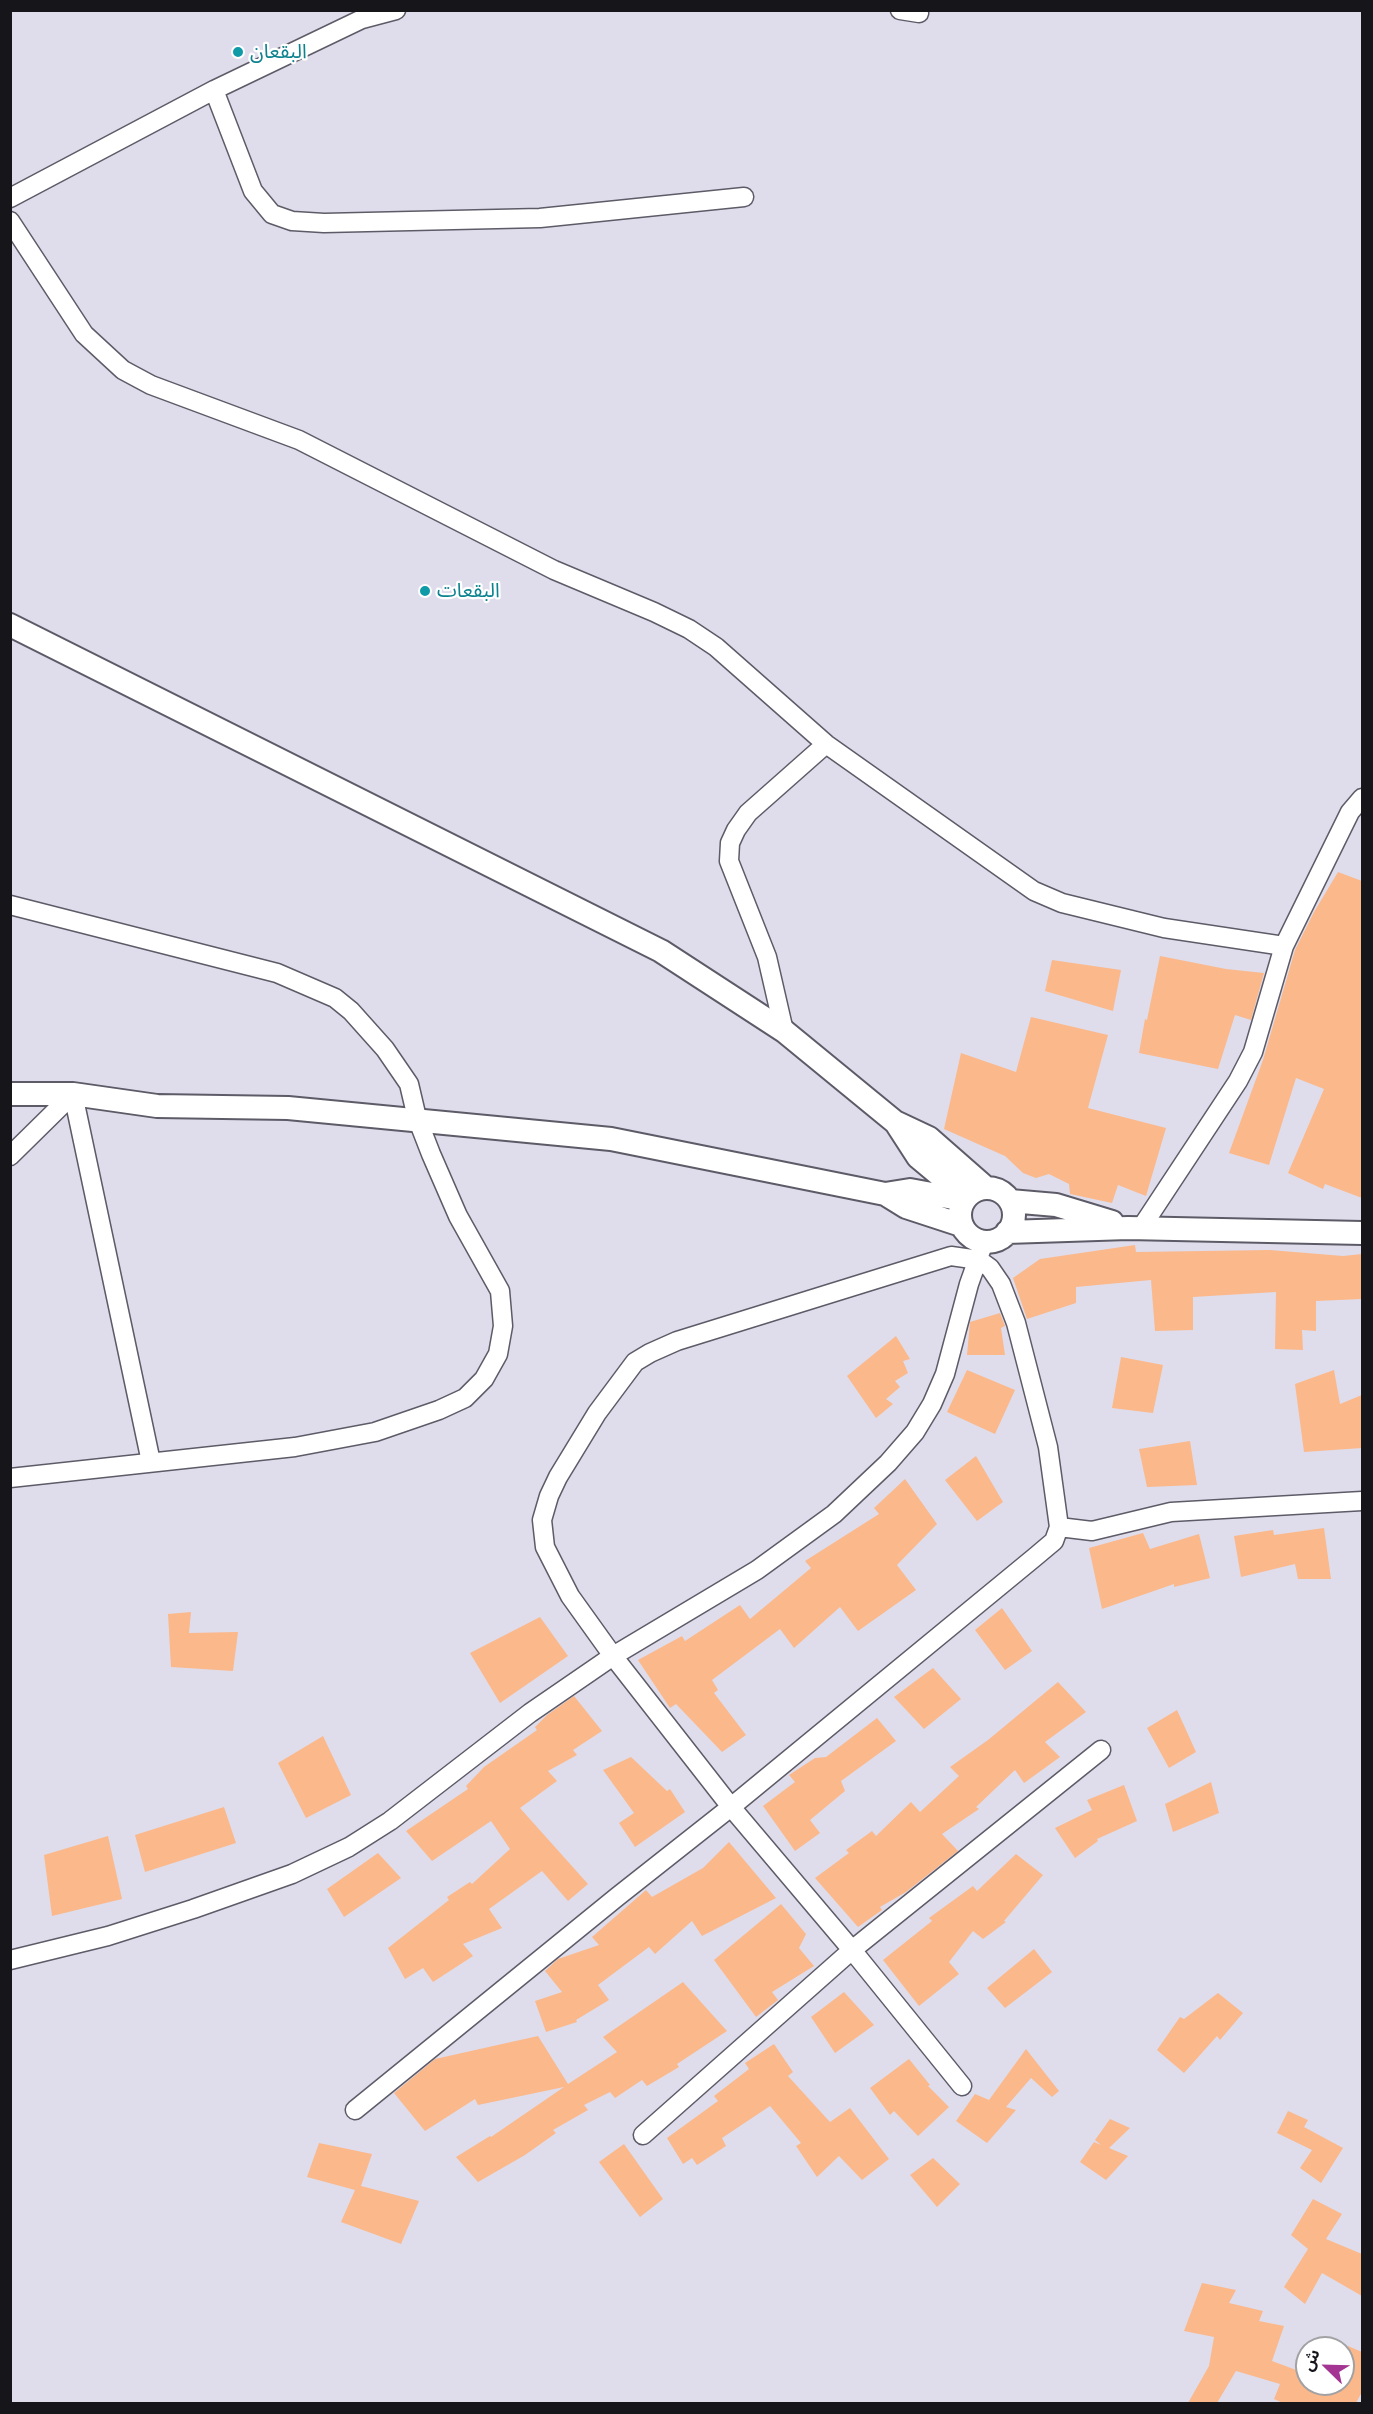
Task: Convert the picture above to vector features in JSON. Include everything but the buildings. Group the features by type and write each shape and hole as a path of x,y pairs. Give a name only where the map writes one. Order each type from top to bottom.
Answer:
{"street":[{"path":"10,198 214,90 362,20 396,10"},
{"path":"900,10 919,13"},
{"path":"214,90 253,191 272,214 292,222 540,218 744,197"},
{"path":"10,221 84,334 123,370 151,385 299,440 554,570 689,629 716,646 826,744 1034,891 1062,903 1164,928 1284,946"},
{"path":"10,625 661,951 784,1031 895,1122 918,1157 972,1195"},
{"path":"784,1031 767,957 729,861 730,843 735,830 748,813 826,744"},
{"path":"1134,1228 1238,1081 1253,1052 1284,946 1350,812 1362,798"},
{"path":"10,905 277,973 335,998 351,1011 409,1084 417,1118 458,1216 500,1291 503,1326 498,1354 484,1379 465,1398 439,1410 375,1432 295,1447 10,1478"},
{"path":"10,1094 74,1094 157,1106 288,1108 417,1118 611,1139 885,1194 906,1207 961,1225 982,1251 1001,1284 1016,1323 1048,1447 1059,1527 1054,1541 731,1807 355,2110"},
{"path":"10,1156 74,1094"},
{"path":"74,1094 151,1462"},
{"path":"885,1194 910,1190 972,1195 997,1190 1010,1201 1056,1205 1134,1228"},
{"path":"961,1225 960,1212 972,1195"},
{"path":"962,2086 852,1950 731,1807 612,1656 570,1596 545,1547 542,1521 549,1496 558,1477 597,1413 635,1362 677,1341 951,1256 982,1251 1007,1232 1014,1217 1010,1201"},
{"path":"1007,1232 1134,1228 1362,1233"},
{"path":"10,1960 108,1936 193,1910 292,1874 349,1847 390,1821 530,1713 612,1656 757,1570 834,1514 888,1463 915,1432 932,1404 945,1374 969,1284 982,1251"},
{"path":"1059,1527 1092,1531 1171,1512 1362,1501"},
{"path":"643,2135 852,1950 1101,1750"}],"place":[{"name":"البقعان","path":"238,52"},
{"name":"البقعات","path":"425,591"}]}
